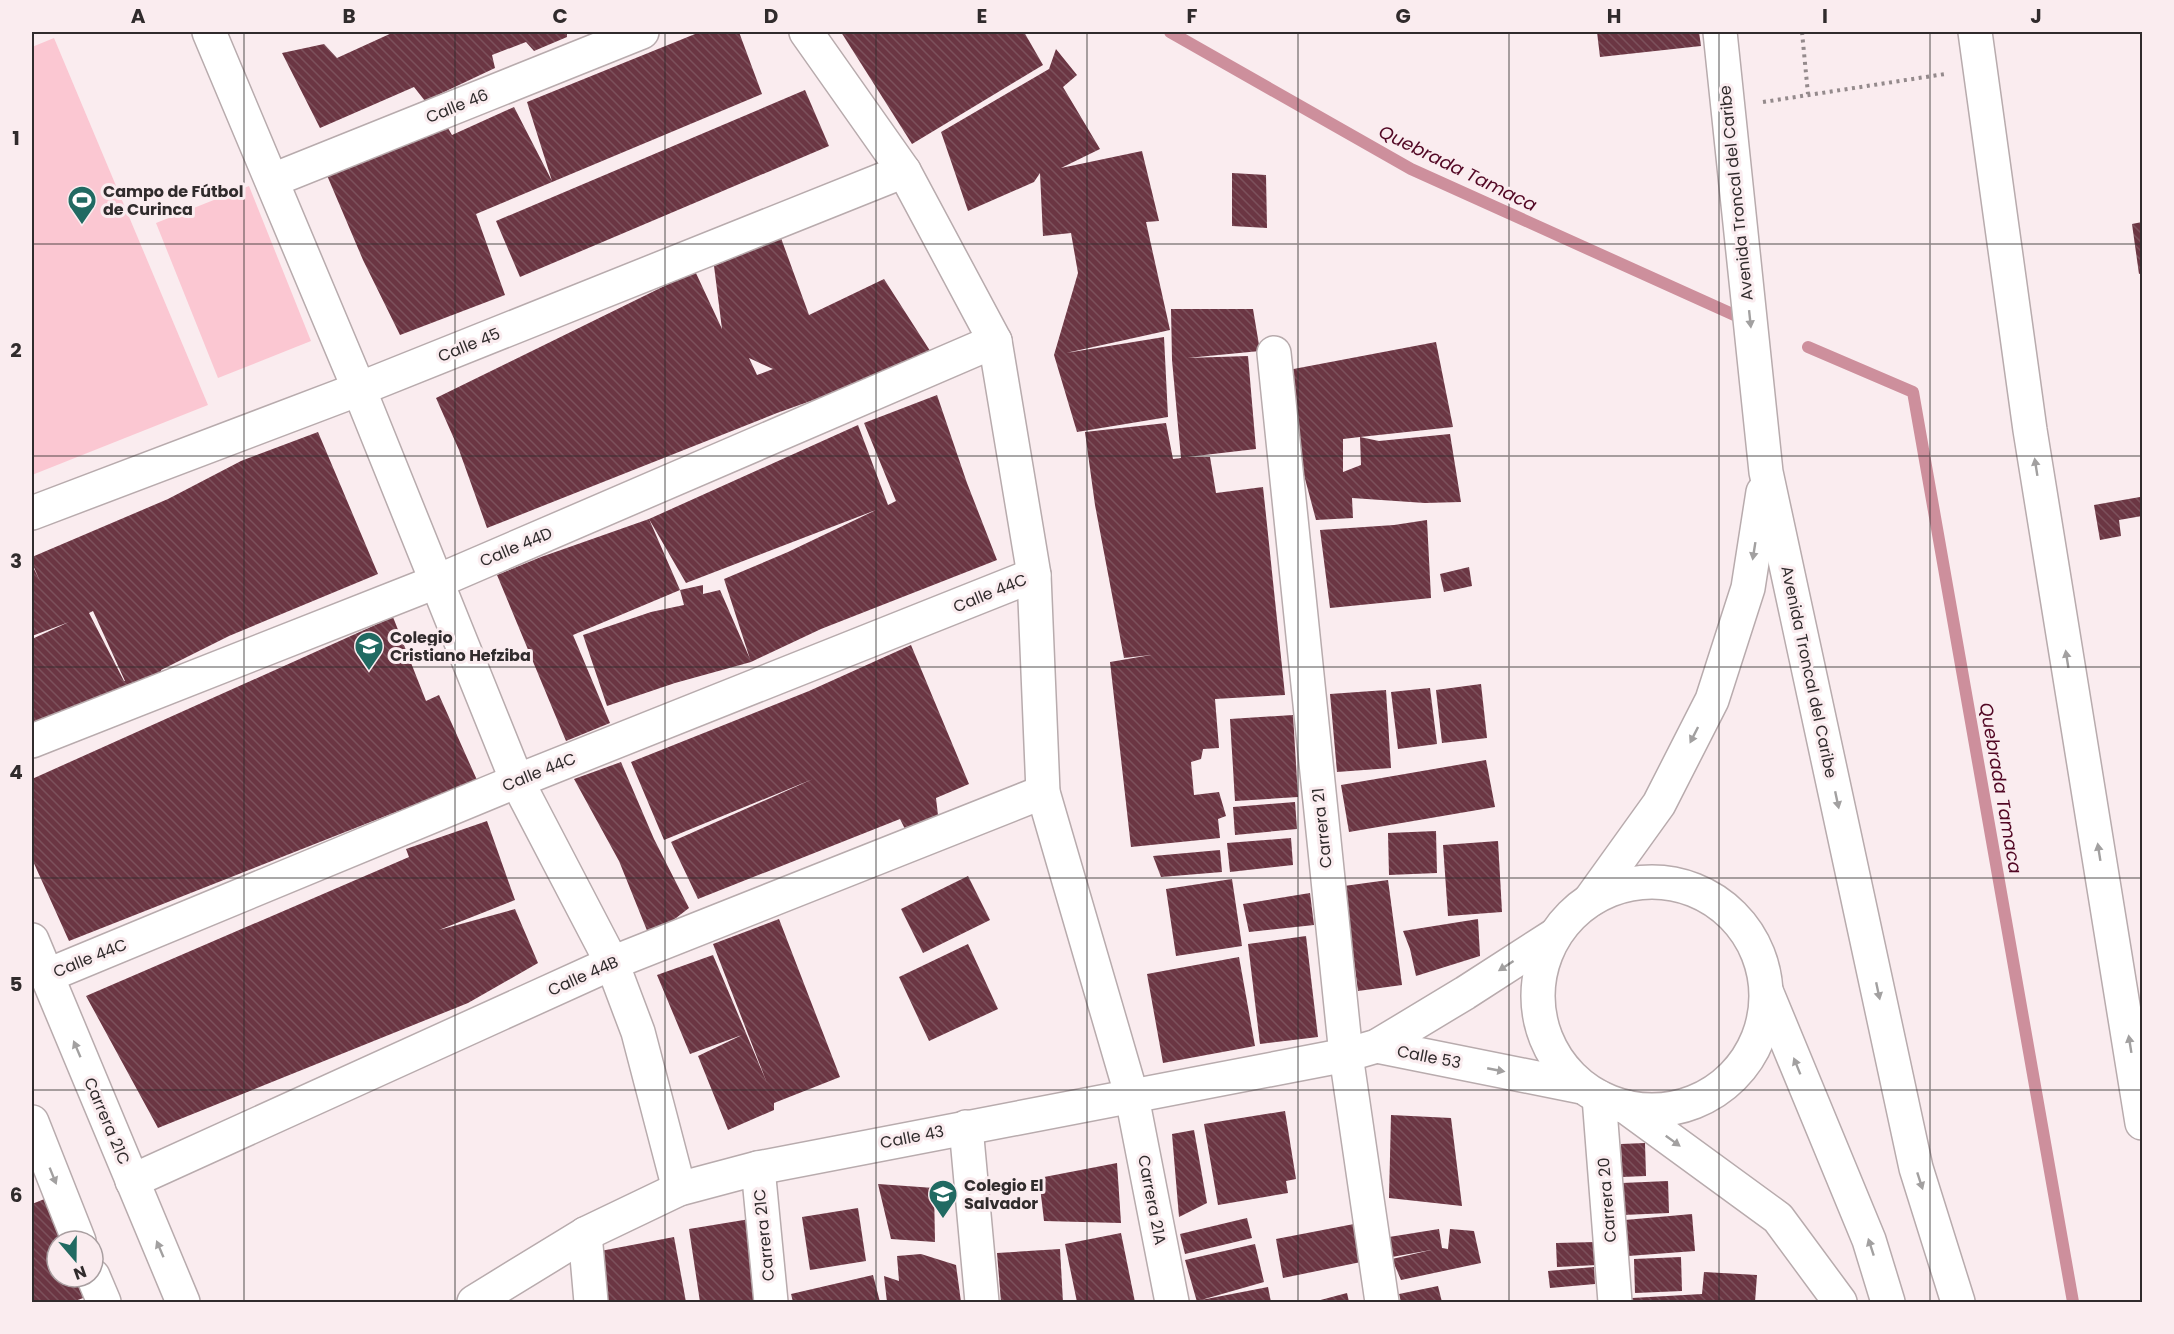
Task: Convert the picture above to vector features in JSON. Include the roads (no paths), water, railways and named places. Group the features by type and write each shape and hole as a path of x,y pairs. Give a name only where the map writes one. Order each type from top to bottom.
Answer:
{"main road":[{"path":"209,32 360,389 517,781 612,963 638,1032 679,1189"},
{"name":"Calle 46","path":"273,180 642,32"},
{"name":"Carrera 21A","path":"806,32 904,171 994,341 1034,575 1043,792 1132,1097 1172,1302"},
{"name":"Avenida Troncal del Caribe","path":"1720,32 1766,472 1916,1168 1958,1302"},
{"path":"1975,32 2030,430 2142,1123"},
{"name":"Calle 45","path":"32,513 360,389 904,171"},
{"name":"Calle 44D","path":"32,741 438,580 994,341"},
{"name":"Carrera 21","path":"1274,352 1346,1055 1382,1302"},
{"path":"1590,900 1659,804 1712,700 1748,588 1766,472"},
{"name":"Calle 44C","path":"46,976 517,781 1034,575"},
{"name":"Calle 44B","path":"132,1181 612,963 1043,792"},
{"path":"1840,1302 1778,1218 1603,1097 1559,1063 1543,1033 1537,1000 1541,966 1555,935 1570,915 1590,900 1618,887 1648,882 1678,884 1706,895 1731,912 1749,936 1762,963 1767,993 1869,1240 1888,1302"},
{"name":"Calle 53","path":"1377,1046 1555,935"},
{"name":"Carrera 21C","path":"32,940 183,1302"},
{"name":"Calle 53","path":"1377,1046 1660,1110 1695,1101 1724,1084 1748,1058 1762,1027 1767,993"},
{"name":"Calle 43","path":"474,1302 585,1234 679,1189 758,1168 1346,1055 1377,1046"},
{"name":"Carrera 20","path":"1603,1097 1615,1302"},
{"path":"32,1122 74,1229"},
{"path":"966,1127 982,1302"},
{"name":"Carrera 21C","path":"758,1168 771,1302"},
{"path":"585,1234 591,1302"}],"waterway":[{"name":"Quebrada Tamaca","path":"1170,32 1411,169 1741,318"},
{"name":"Quebrada Tamaca","path":"1808,347 1913,392 2073,1302"}],"place":[{"name":"Campo de Fútbol de Curinca","path":"82,226"},
{"name":"Colegio Cristiano Hefziba","path":"369,672"},
{"name":"Colegio El Salvador","path":"943,1220"}]}
